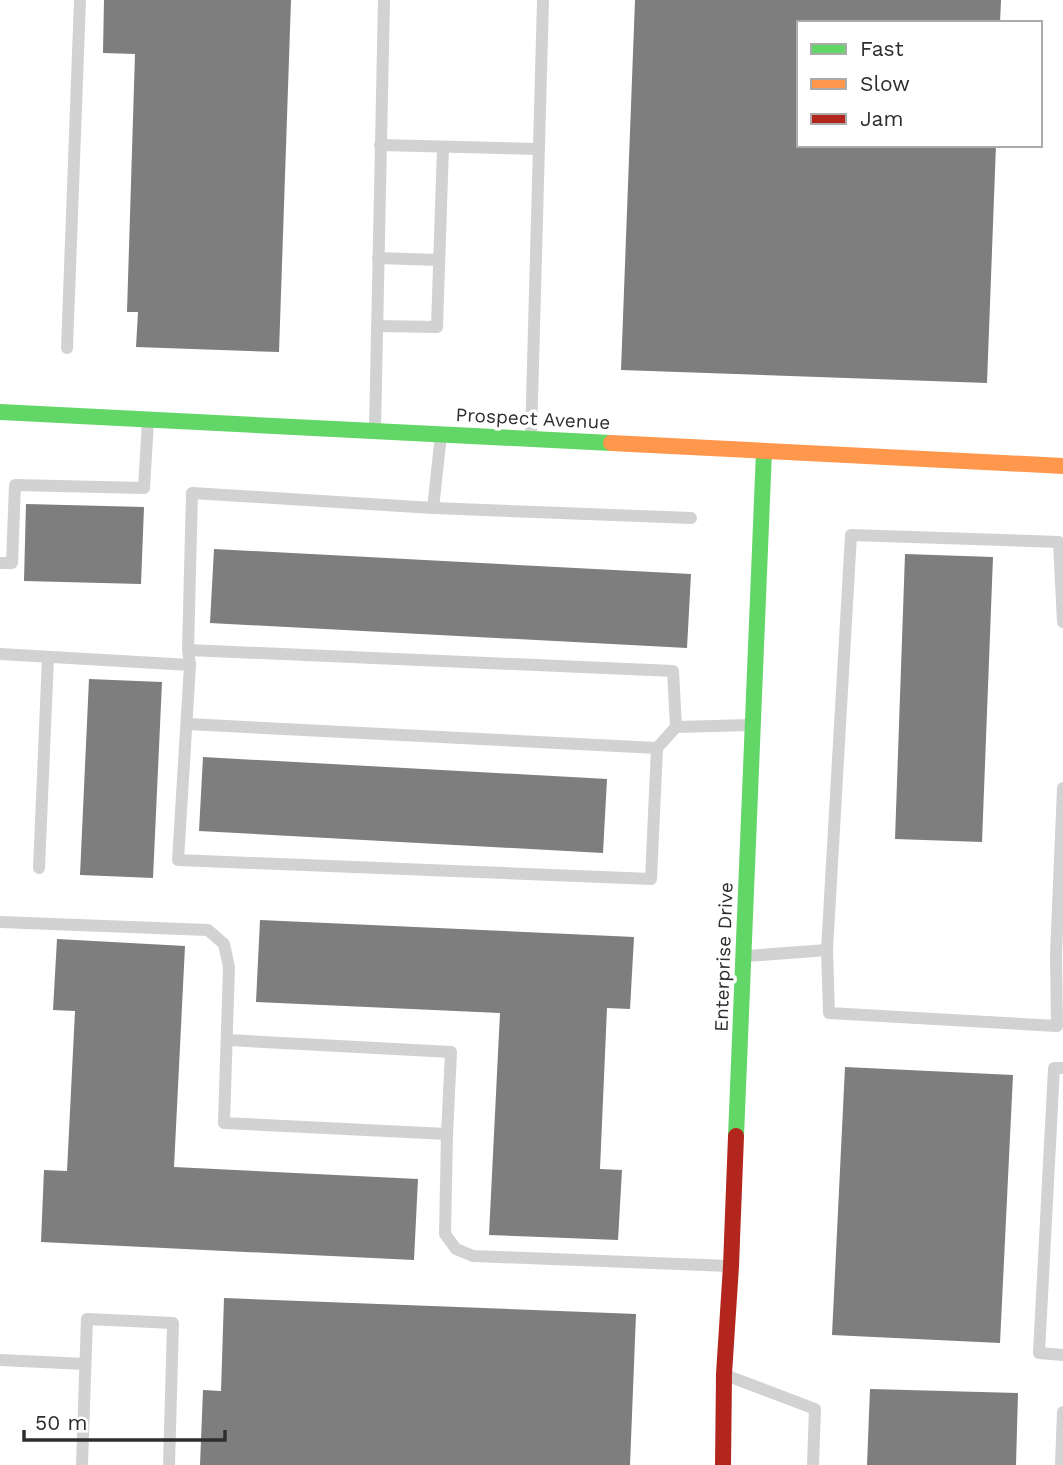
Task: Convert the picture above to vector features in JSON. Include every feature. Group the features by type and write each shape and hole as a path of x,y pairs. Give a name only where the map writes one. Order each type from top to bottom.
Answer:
{"street":[{"name":"Prospect Avenue","path":"0,412 1063,466"},
{"name":"Enterprise Drive","path":"723,1465 724,1374 731,1266 764,451"}],"lane":[{"path":"67,348 80,0"},
{"path":"374,430 384,0"},
{"path":"531,439 543,0"},
{"path":"380,145 539,149"},
{"path":"377,326 438,327 443,147"},
{"path":"378,258 439,260"},
{"path":"0,563 12,563 15,485 144,488 148,420"},
{"path":"433,509 441,435"},
{"path":"188,650 673,671 676,727 657,748 651,879 178,860 190,665 188,650 192,493 433,509 691,518"},
{"path":"1063,622 1059,542 851,535 827,950 829,1013 1057,1026 1063,788"},
{"path":"0,654 190,665"},
{"path":"39,869 48,658"},
{"path":"187,724 657,748"},
{"path":"676,727 753,725"},
{"path":"0,922 208,930 224,944 229,967 224,1123 447,1134"},
{"path":"744,957 827,950"},
{"path":"228,1040 451,1052 445,1234 456,1249 473,1256 731,1266"},
{"path":"1063,1068 1054,1068 1039,1353 1063,1355"},
{"path":"82,1465 87,1319 173,1323 169,1465"},
{"path":"0,1360 85,1364"},
{"path":"724,1374 814,1409 813,1465"},
{"path":"1061,1465 1063,1412"}],"building":[{"path":"104,0 291,0 279,352 136,347 138,312 127,312 135,54 103,53"},
{"path":"635,0 1001,0 1000,21 797,21 797,147 996,147 987,383 621,370"},
{"path":"26,504 144,507 141,584 24,581"},
{"path":"214,549 691,574 687,648 210,623"},
{"path":"905,554 993,557 982,842 895,839"},
{"path":"89,679 162,682 153,878 80,875"},
{"path":"203,757 607,779 603,853 199,831"},
{"path":"260,920 634,937 630,1009 607,1008 600,1169 622,1170 618,1240 489,1235 500,1013 256,1002"},
{"path":"57,939 185,946 174,1167 418,1179 414,1260 41,1242 44,1170 67,1171 75,1011 53,1010"},
{"path":"845,1067 1013,1075 1000,1343 832,1335"},
{"path":"224,1298 636,1314 630,1465 200,1465 203,1390 221,1391"},
{"path":"870,1389 1018,1393 1016,1465 867,1465"}],"traffic: fast":[{"path":"0,412 611,443"},
{"path":"736,1136 764,451"}],"traffic: slow":[{"path":"611,443 1063,466"}],"traffic: jam":[{"path":"723,1465 724,1374 736,1136"}]}
